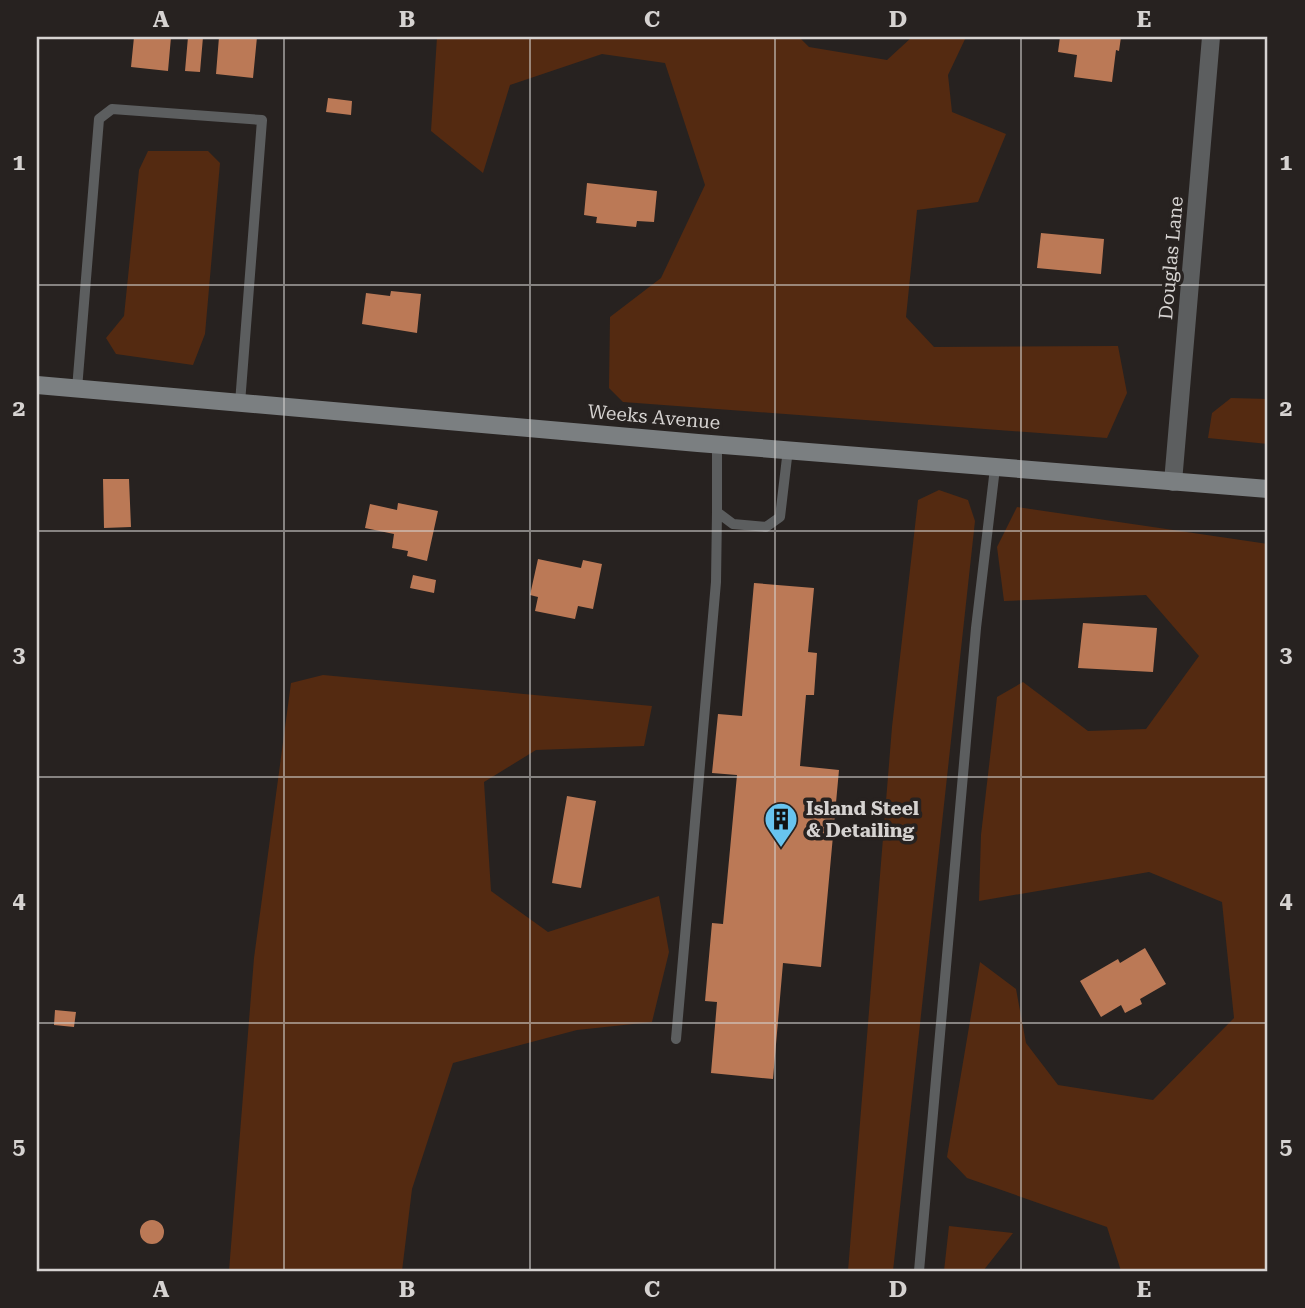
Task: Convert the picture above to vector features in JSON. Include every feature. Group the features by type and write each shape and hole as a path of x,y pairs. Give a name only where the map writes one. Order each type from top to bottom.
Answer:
{"street":[{"name":"Douglas Lane","path":"1173,482 1211,37"},
{"name":"Weeks Avenue","path":"37,385 1268,489"}],"lane":[{"path":"77,389 99,119 112,109 262,120 240,403"},
{"path":"676,1039 716,582 717,444"},
{"path":"718,512 733,524 766,527 780,516 788,449"},
{"path":"919,1271 976,628 995,468"}],"shaded area":[{"path":"437,37 799,37 809,47 887,60 912,37 966,37 948,75 952,112 1006,134 978,202 917,210 906,317 934,347 1118,346 1127,393 1107,438 623,402 609,388 610,317 661,278 705,185 665,63 602,54 510,85 483,173 431,131"},
{"path":"148,151 208,151 220,163 205,334 193,365 116,354 106,338 124,316 139,170"},
{"path":"1231,398 1268,399 1268,444 1208,438 1212,413"},
{"path":"939,490 968,500 975,521 893,1271 848,1271 892,727 918,500"},
{"path":"1017,507 1268,544 1268,1271 1121,1271 1107,1227 967,1178 947,1157 980,962 1016,989 1026,1043 1058,1085 1153,1100 1234,1018 1222,902 1149,872 979,901 981,835 997,697 1023,682 1088,731 1146,729 1199,656 1146,595 1004,601 997,547"},
{"path":"323,675 652,706 644,746 536,750 484,782 491,891 548,932 659,896 669,952 652,1022 577,1030 453,1063 412,1189 402,1271 229,1271 254,958 291,683"},
{"path":"949,1226 1013,1233 983,1271 944,1271"}],"building":[{"path":"134,37 171,37 168,71 131,67"},
{"path":"188,37 203,37 200,72 185,71"},
{"path":"219,37 257,37 253,78 216,74"},
{"path":"1060,37 1121,37 1119,51 1116,50 1112,82 1074,77 1077,55 1058,52"},
{"path":"328,98 352,101 351,115 326,112"},
{"path":"587,183 657,191 654,222 637,221 636,227 596,223 597,217 584,215"},
{"path":"1041,233 1104,239 1101,274 1037,268"},
{"path":"391,291 421,294 417,333 362,324 366,293 390,296"},
{"path":"103,479 129,479 131,527 104,528"},
{"path":"398,503 438,511 427,561 407,556 408,551 392,548 394,534 365,528 370,504 397,510"},
{"path":"538,559 581,568 583,560 602,564 593,609 578,606 575,619 535,611 538,597 530,595"},
{"path":"413,575 436,580 434,593 410,588"},
{"name":"Island Steel & Detailing","path":"754,583 814,588 808,652 817,653 814,695 806,695 800,766 839,770 821,967 783,963 773,1079 711,1073 717,1002 705,1001 712,923 723,924 737,775 712,773 718,714 742,716"},
{"path":"1083,623 1157,628 1153,672 1078,668"},
{"path":"567,796 596,801 581,888 552,883"},
{"path":"1145,948 1166,984 1140,999 1142,1004 1125,1013 1121,1005 1101,1017 1080,981 1118,959 1120,963"},
{"path":"55,1010 76,1012 74,1027 54,1025"},
{"path":"152,1220 161,1223 164,1232 161,1241 152,1244 143,1241 140,1232 143,1223"}],"place":[{"name":"Island Steel & Detailing","path":"781,849"}]}
